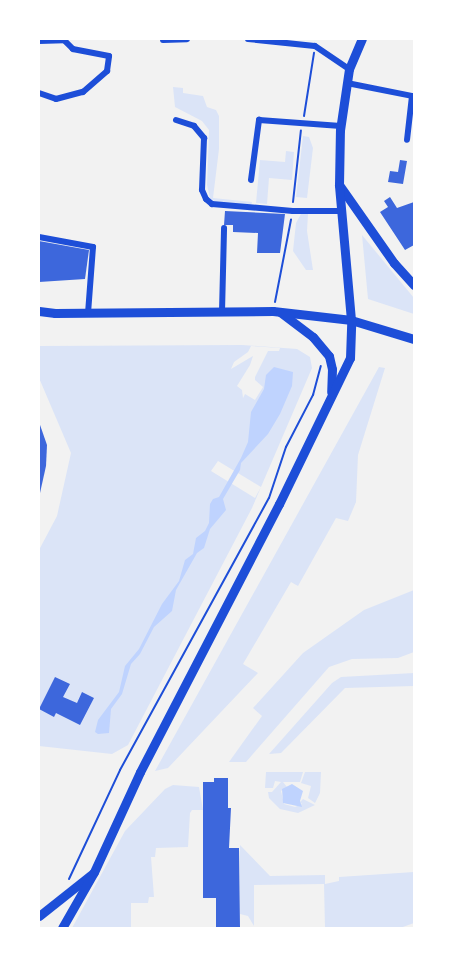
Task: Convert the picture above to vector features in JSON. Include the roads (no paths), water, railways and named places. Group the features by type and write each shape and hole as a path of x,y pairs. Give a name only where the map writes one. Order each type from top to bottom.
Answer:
{"main road":[{"path":"62,928 94,872 140,772 350,358 351,320 340,211 341,126 349,69 362,39"},
{"path":"339,185 394,263 414,285"},
{"path":"39,311 88,313 277,311 351,320 414,339"},
{"path":"277,311 313,337 329,356 332,369 330,399"},
{"path":"39,916 94,872"}],"street":[{"path":"163,40 187,39"},
{"path":"248,39 316,42 349,69"},
{"path":"39,41 64,40 73,49 109,56 107,71 83,92 56,99 39,93"},
{"path":"347,83 412,96 407,140"},
{"path":"177,120 194,126 204,138 202,190 206,200 219,206 293,211 340,211"},
{"path":"251,180 259,120 341,126"},
{"path":"222,312 224,228"},
{"path":"39,237 93,247 88,313"}],"water":[{"path":"274,367 293,372 292,386 280,414 268,434 241,463 240,470 223,499 226,510 210,529 204,548 197,553 176,590 172,611 154,627 140,654 131,664 122,694 111,709 109,733 98,734 95,732 98,720 119,692 125,666 139,649 162,604 179,581 185,560 193,554 196,538 205,531 209,523 210,504 213,499 219,497 241,458 248,442 251,412 264,389 266,375"},
{"path":"292,784 303,791 300,801 302,807 283,803 282,789"}]}
